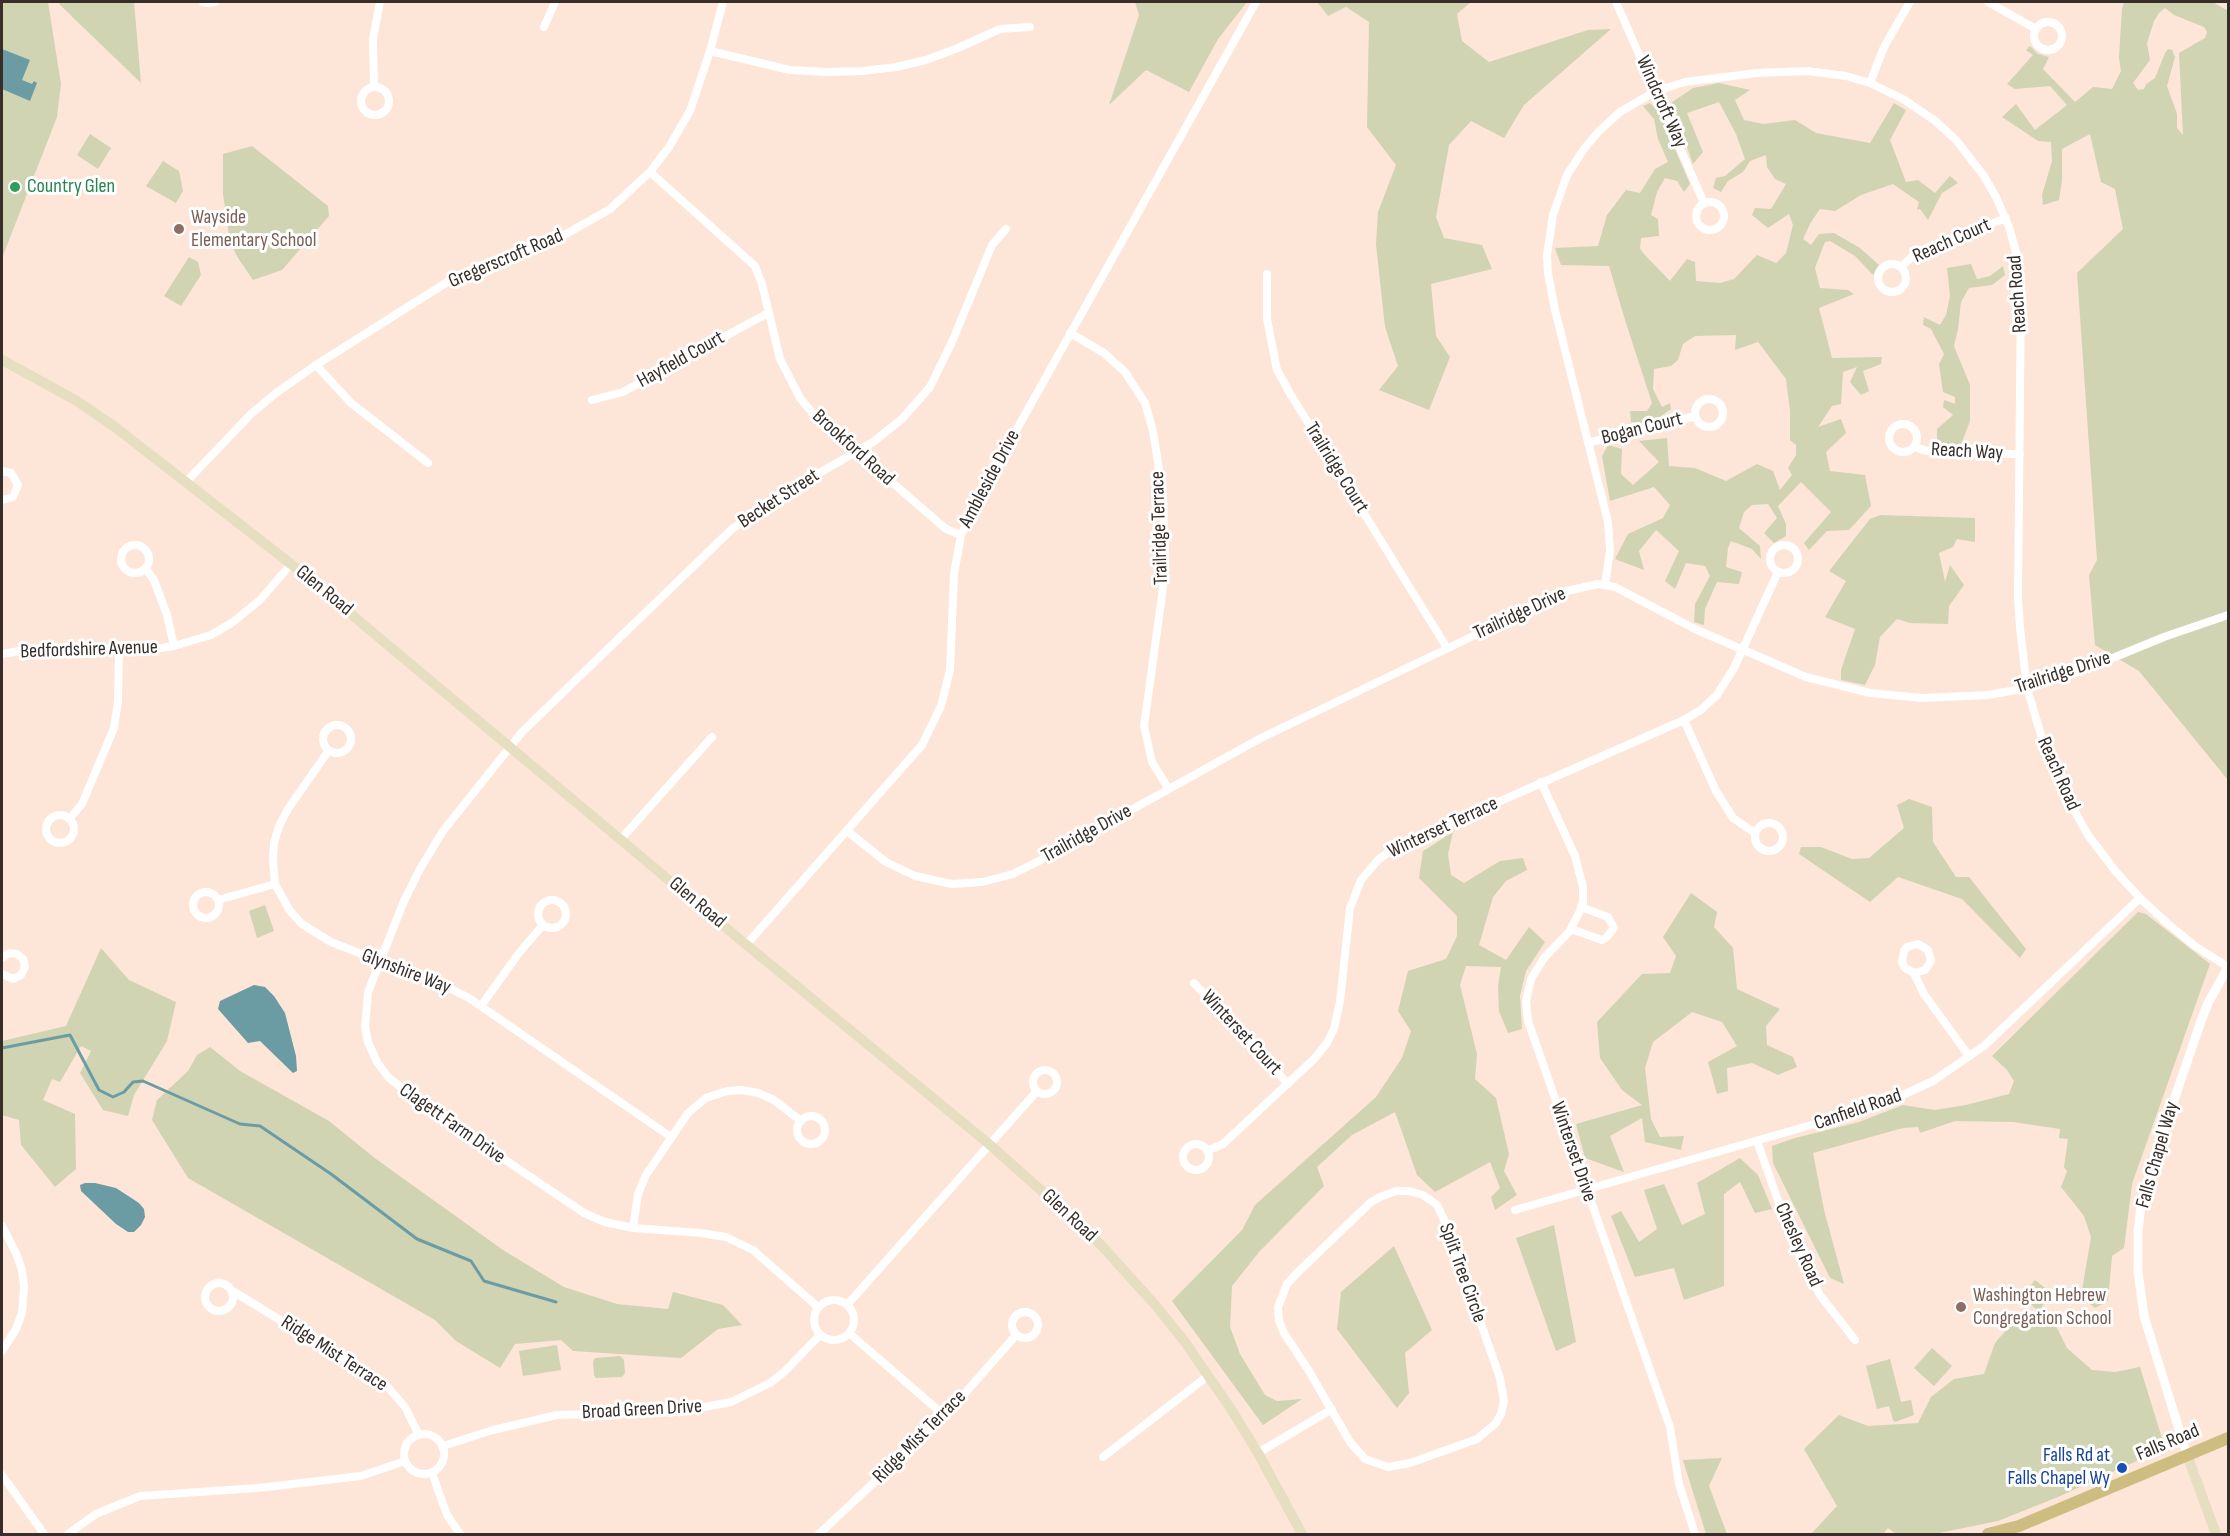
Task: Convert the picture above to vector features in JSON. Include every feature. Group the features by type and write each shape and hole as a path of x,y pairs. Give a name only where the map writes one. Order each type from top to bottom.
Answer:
{"main road":[{"name":"Glen Road","path":"2,360 77,401 291,564 746,945 989,1144 1101,1245 1157,1307 1209,1375 1258,1453 1302,1534"},
{"name":"Falls Road","path":"1988,1534 2019,1526 2229,1438"},
{"path":"2187,1455 2216,1534"}],"street":[{"path":"203,2 215,2"},
{"path":"374,87 374,39 380,2"},
{"path":"544,27 555,2"},
{"name":"Gregerscroft Road","path":"186,482 251,414 316,365 452,279 489,262 561,237 610,209 650,172 669,147 690,111 723,2"},
{"name":"Ambleside Drive","path":"746,945 922,745 941,706 950,670 954,574 961,535 985,486 1256,2"},
{"name":"Windcroft Way","path":"1616,2 1704,203"},
{"path":"1870,83 1884,47 1910,2"},
{"path":"1988,2 2036,29"},
{"path":"710,51 790,70 862,71 896,67 926,60 1000,29 1030,27"},
{"name":"Reach Road","path":"1605,584 1610,537 1555,310 1547,255 1553,215 1567,175 1584,149 1599,131 1620,112 1656,91 1706,78 1784,70 1829,73 1870,83 1922,111 1956,140 1984,176 2006,218 2019,263 2021,289 2018,598 2027,688 2044,745 2064,794 2104,858 2140,898 2196,946 2229,967"},
{"name":"Brookford Road","path":"650,172 755,266 762,284 780,359 800,398 814,415 946,529 961,535"},
{"name":"Reach Court","path":"1901,267 1917,252 2006,218"},
{"name":"Becket Street","path":"512,747 522,732 732,529 783,494 873,442 902,418 930,387 952,342 992,245 1006,229"},
{"name":"Trailridge Court","path":"1267,274 1267,319 1277,370 1447,648"},
{"name":"Hayfield Court","path":"592,400 622,392 768,313"},
{"name":"Trailridge Terrace","path":"1070,333 1104,353 1125,372 1145,404 1153,431 1163,495 1165,559 1144,726 1152,762 1168,788"},
{"path":"316,365 351,403 428,463"},
{"name":"Bogan Court","path":"1588,443 1695,416"},
{"name":"Reach Way","path":"1915,446 1936,453 2020,454"},
{"path":"2,471 11,473 18,485 13,497 2,500"},
{"name":"Bedfordshire Avenue","path":"2,654 31,649 148,650 174,646 212,635 260,600 291,564"},
{"path":"145,568 154,580 167,615 174,646"},
{"name":"Winterset Terrace","path":"1207,1152 1223,1144 1288,1084 1328,1043 1341,1001 1350,908 1361,880 1378,860 1394,848 1684,720 1702,709 1717,696 1734,668 1778,572"},
{"name":"Trailridge Drive","path":"847,831 886,862 915,876 952,884 982,882 1013,873 1039,861 1261,738 1578,587 1605,584 1623,591 1661,612 1806,677 1880,694 1923,698 1952,698 2027,688 2081,671 2164,637 2229,615"},
{"path":"70,818 82,804 114,728 118,701 119,650"},
{"path":"1684,720 1716,791 1733,818 1755,833"},
{"path":"621,840 712,737"},
{"name":"Clagett Farm Drive","path":"512,747 443,831 404,901 368,992 365,1027 372,1052 388,1077 402,1090 584,1213 605,1222 633,1228 701,1233 740,1242 753,1250 818,1307"},
{"name":"Glynshire Way","path":"329,750 288,809 279,826 274,843 275,884 290,911 310,930 331,942 449,988 481,1006 670,1137"},
{"name":"Winterset Drive","path":"1541,782 1569,842 1580,871 1583,887 1581,907 1571,929 1536,968 1529,985 1526,1010 1530,1031 1670,1427 1681,1491 1695,1534"},
{"path":"218,900 275,884"},
{"name":"Canfield Road","path":"1515,1210 1897,1099 1933,1081 1992,1039 2140,898"},
{"path":"1571,929 1602,940 1614,928 1608,917 1581,907"},
{"path":"481,1006 519,953 543,925"},
{"path":"2,958 9,953 17,954 23,959 25,967 18,978 9,979 2,974"},
{"name":"Falls Chapel Way","path":"2187,1455 2144,1317 2138,1272 2139,1232 2143,1198 2154,1159 2201,1021 2229,967"},
{"path":"1914,973 1924,994 1969,1056"},
{"name":"Winterset Court","path":"1194,983 1288,1084"},
{"path":"633,1228 641,1184 670,1137 697,1104 706,1098 727,1091 741,1090 758,1093 774,1100 801,1120"},
{"path":"847,1305 1037,1091"},
{"name":"Chesley Road","path":"1757,1141 1793,1243 1821,1295 1855,1340"},
{"name":"Split Tree Circle","path":"1396,1191 1409,1191 1423,1195 1437,1205 1446,1224 1500,1378 1504,1401 1501,1414 1495,1424 1477,1439 1410,1463 1388,1467 1376,1464 1358,1453 1332,1409 1284,1333 1279,1321 1278,1307 1281,1298 1287,1284 1296,1274 1370,1203 1396,1191"},
{"path":"2,1226 22,1269 24,1287 22,1312 16,1329 2,1351"},
{"name":"Ridge Mist Terrace","path":"231,1290 386,1384 405,1407 419,1435"},
{"path":"832,1300 847,1305 852,1311 854,1320 849,1333 834,1340 820,1335 814,1322 818,1307 832,1300"},
{"path":"849,1333 945,1416"},
{"name":"Broad Green Drive","path":"443,1446 503,1427 557,1415 678,1412 731,1402 777,1378 795,1363 820,1335"},
{"name":"Ridge Mist Terrace","path":"819,1534 945,1416 1016,1335"},
{"path":"1103,1457 1209,1375"},
{"path":"1258,1453 1332,1409"},
{"path":"419,1435 433,1436 443,1446 444,1459 438,1470 432,1473 419,1474 408,1467 405,1461 404,1455 408,1442 419,1435"},
{"path":"68,1534 96,1514 140,1496 258,1488 361,1476 405,1461"},
{"path":"432,1473 447,1515 460,1534"},
{"path":"2,1475 44,1534"}],"green space":[{"name":"Country Glen","path":"2,2 48,2 61,84 57,117 2,258"},
{"path":"61,2 134,2 141,83 59,4"},
{"path":"1135,2 1247,2 1218,39 1189,92 1146,70 1109,105 1139,15"},
{"path":"1317,2 1471,2 1457,14 1462,41 1489,62 1588,30 1611,29 1524,105 1504,138 1471,121 1449,145 1436,217 1444,238 1482,245 1492,269 1431,284 1436,336 1450,357 1429,410 1379,390 1398,366 1385,327 1376,244 1378,212 1396,165 1367,127 1369,22 1346,7 1328,16"},
{"path":"2124,2 2213,2 2228,11 2228,780 2139,671 2095,645 2089,575 2097,560 2077,273 2123,229 2115,189 2101,182 2090,134 2062,149 2062,180 2059,200 2043,205 2042,195 2052,161 2051,142 2038,141 2002,117 2016,104 2035,130 2067,105 2050,86 2015,89 2007,84 2033,55 2026,50 2030,46 2038,54 2049,57 2043,69 2075,102 2093,87 2112,89 2121,71 2119,58","holes":["2165,8 2174,15 2204,27 2207,32 2205,38 2179,53 2183,135 2177,128 2177,114 2167,86 2175,57 2172,50 2168,49 2165,53 2155,78 2146,84 2144,89 2138,90 2133,83 2150,60 2147,43 2154,21"]},
{"path":"1719,83 1750,90 1735,100 1744,120 1763,124 1795,120 1816,133 1870,143 1894,103 1906,110 1890,140 1906,182 1918,180 1935,193 1950,176 1958,183 1942,193 1928,220 1920,209 1917,210 1919,202 1893,184 1861,195 1835,211 1820,209 1811,222 1803,239 1811,245 1819,234 1834,233 1860,248 1879,265 1873,275 1855,256 1830,241 1825,242 1815,268 1820,288 1848,290 1854,294 1819,308 1832,358 1882,357 1881,364 1863,371 1869,391 1861,395 1850,382 1857,367 1843,372 1841,404 1832,406 1818,427 1841,419 1846,433 1826,452 1830,471 1865,475 1871,506 1849,530 1827,531 1809,550 1804,543 1831,512 1801,482 1778,506 1786,524 1786,536 1774,543 1764,533 1777,518 1768,504 1752,505 1744,512 1739,528 1760,546 1761,559 1752,549 1731,541 1726,567 1742,572 1739,584 1717,582 1705,609 1704,625 1694,622 1695,604 1710,576 1705,566 1686,563 1675,589 1665,581 1679,551 1656,530 1639,551 1644,570 1615,559 1628,534 1663,518 1670,505 1654,487 1610,501 1602,456 1608,445 1622,449 1621,474 1633,485 1659,462 1639,441 1667,438 1669,466 1695,468 1726,481 1757,464 1773,471 1780,490 1792,475 1788,468 1796,455 1796,445 1790,440 1790,411 1786,379 1758,342 1735,350 1736,335 1695,336 1683,344 1678,360 1671,366 1654,369 1653,389 1662,407 1670,403 1671,409 1650,424 1631,422 1630,411 1647,411 1652,403 1609,266 1561,265 1555,248 1598,246 1607,215 1626,190 1640,193 1655,169 1668,162 1658,139 1654,119 1643,106 1650,103 1659,112 1690,184 1684,192 1677,181 1665,178 1657,192 1651,215 1658,219 1659,236 1641,238 1640,249 1644,254 1670,281 1687,259 1695,262 1696,281 1720,283 1734,279 1757,255 1776,263 1786,253 1793,225 1789,214 1768,228 1752,215 1755,208 1771,209 1786,184 1775,179 1767,167 1766,155 1750,161 1743,172 1728,181 1721,192 1713,188 1716,178 1725,176 1745,159 1736,134 1719,102 1687,113 1703,152 1693,164 1671,103 1693,88"},
{"path":"90,134 111,148 98,169 77,155"},
{"path":"252,146 328,206 329,216 282,270 253,280 230,242 223,194 223,154"},
{"path":"163,161 179,171 183,191 176,203 146,186"},
{"path":"189,257 198,262 201,275 181,306 164,296"},
{"path":"1971,264 1977,279 1990,276 2003,266 2005,275 1992,285 1969,288 1961,302 1954,346 1970,385 1970,421 1960,447 1937,447 1937,429 1953,415 1943,407 1944,400 1955,404 1955,397 1943,392 1939,364 1944,354 1931,329 1923,325 1924,317 1940,325 1946,315 1950,296 1947,268"},
{"path":"1880,515 1975,518 1975,542 1957,539 1953,547 1939,553 1945,582 1950,565 1964,585 1949,606 1948,624 1910,623 1897,619 1880,637 1875,665 1865,685 1841,680 1841,670 1855,629 1825,617 1846,581 1829,571 1870,519"},
{"path":"1909,799 1932,807 1933,842 1956,877 1969,877 2026,949 2020,958 1962,899 1898,877 1870,902 1799,854 1801,847 1821,847 1852,859 1869,858 1904,828 1897,805"},
{"path":"1453,832 1448,854 1451,875 1464,883 1500,861 1523,858 1527,870 1506,881 1493,897 1479,945 1506,960 1529,927 1545,942 1526,971 1520,996 1522,1029 1508,1033 1499,1011 1498,986 1501,967 1466,966 1460,985 1477,1054 1475,1079 1496,1098 1509,1154 1504,1171 1517,1195 1495,1210 1491,1197 1500,1188 1490,1162 1435,1192 1417,1175 1395,1112 1352,1135 1317,1167 1324,1186 1259,1252 1232,1286 1230,1327 1240,1354 1265,1395 1277,1401 1302,1399 1263,1425 1172,1301 1242,1230 1255,1205 1376,1097 1402,1058 1411,1031 1398,1011 1408,971 1446,959 1457,936 1457,916 1419,878 1423,851"},
{"path":"1691,893 1717,912 1714,927 1733,948 1737,989 1780,1009 1766,1026 1767,1045 1793,1057 1797,1067 1778,1075 1752,1063 1727,1068 1728,1091 1717,1094 1708,1062 1737,1046 1722,1022 1692,1012 1653,1042 1645,1068 1651,1119 1660,1137 1684,1136 1681,1150 1645,1142 1642,1118 1610,1136 1624,1172 1585,1158 1576,1124 1642,1105 1622,1090 1600,1058 1597,1022 1642,974 1670,973 1676,956 1663,937"},
{"path":"265,905 274,931 257,938 249,911"},
{"path":"2138,912 2146,914 2210,964 2132,1184 2124,1248 2112,1256 2108,1301 2095,1308 2081,1296 2091,1237 2084,1216 2061,1187 2067,1171 2064,1167 2068,1139 2059,1138 2060,1129 2013,1122 1955,1121 1920,1133 1918,1127 1903,1128 1813,1153 1824,1210 1844,1284 1830,1278 1773,1163 1772,1146 1859,1122 1903,1105 1935,1110 2009,1094 2014,1081 2007,1070 1992,1056"},
{"path":"101,948 129,980 176,1002 167,1041 134,1095 128,1116 103,1110 80,1073 91,1051 81,1046 60,1082 52,1079 43,1100 75,1114 76,1169 55,1187 21,1145 19,1120 2,1115 2,1041 66,1026"},
{"path":"210,1047 240,1071 329,1121 376,1159 503,1250 564,1287 617,1304 668,1309 673,1292 723,1305 742,1325 718,1329 681,1358 573,1351 561,1340 515,1344 500,1368 456,1341 435,1320 188,1178 152,1120 157,1100 188,1071 197,1055"},
{"path":"1740,1158 1758,1175 1772,1209 1755,1213 1740,1182 1724,1194 1724,1286 1684,1300 1674,1268 1635,1277 1611,1216 1621,1211 1639,1242 1657,1229 1644,1190 1664,1184 1682,1225 1705,1214 1697,1183"},
{"path":"1554,1225 1576,1342 1556,1351 1516,1238"},
{"path":"1394,1246 1432,1330 1405,1353 1409,1393 1397,1408 1337,1329 1341,1292"},
{"path":"2035,1280 2049,1291 2040,1312 2021,1297"},
{"path":"2031,1315 2055,1324 2067,1348 2092,1370 2115,1372 2140,1367 2165,1448 2058,1497 1998,1521 1934,1534 1896,1534 1888,1528 1883,1534 1811,1534 1837,1506 1804,1449 1839,1415 1868,1426 1918,1423 1931,1397 1954,1379 1984,1374 1995,1343 2014,1321"},
{"path":"557,1345 561,1370 523,1376 519,1351"},
{"path":"1932,1348 1952,1366 1934,1386 1914,1368"},
{"path":"620,1356 624,1360 625,1373 622,1377 596,1378 593,1362 595,1358"},
{"path":"1890,1359 1901,1402 1911,1400 1914,1415 1895,1422 1889,1406 1877,1409 1866,1366"},
{"path":"1722,1458 1709,1486 1727,1534 1706,1534 1683,1460"}],"water":[{"path":"2,49 30,60 22,80 32,84 34,81 37,83 30,101 2,89"},
{"path":"254,985 265,987 285,1013 296,1056 297,1071 293,1073 260,1041 248,1043 218,1009 220,1001"},
{"path":"85,1183 116,1188 139,1203 144,1209 145,1217 141,1225 134,1232 128,1232 116,1224 81,1191 80,1185"}],"waterway":[{"path":"2,1048 70,1035 99,1090 113,1097 124,1092 133,1082 143,1081 240,1124 260,1126 331,1174 417,1239 471,1261 484,1281 556,1302"}],"place":[{"name":"Country Glen","path":"15,187"},
{"name":"Wayside Elementary School","path":"179,229"},
{"name":"Washington Hebrew Congregation School","path":"1961,1307"},
{"name":"Falls Rd at Falls Chapel Wy","path":"2122,1468"}]}
